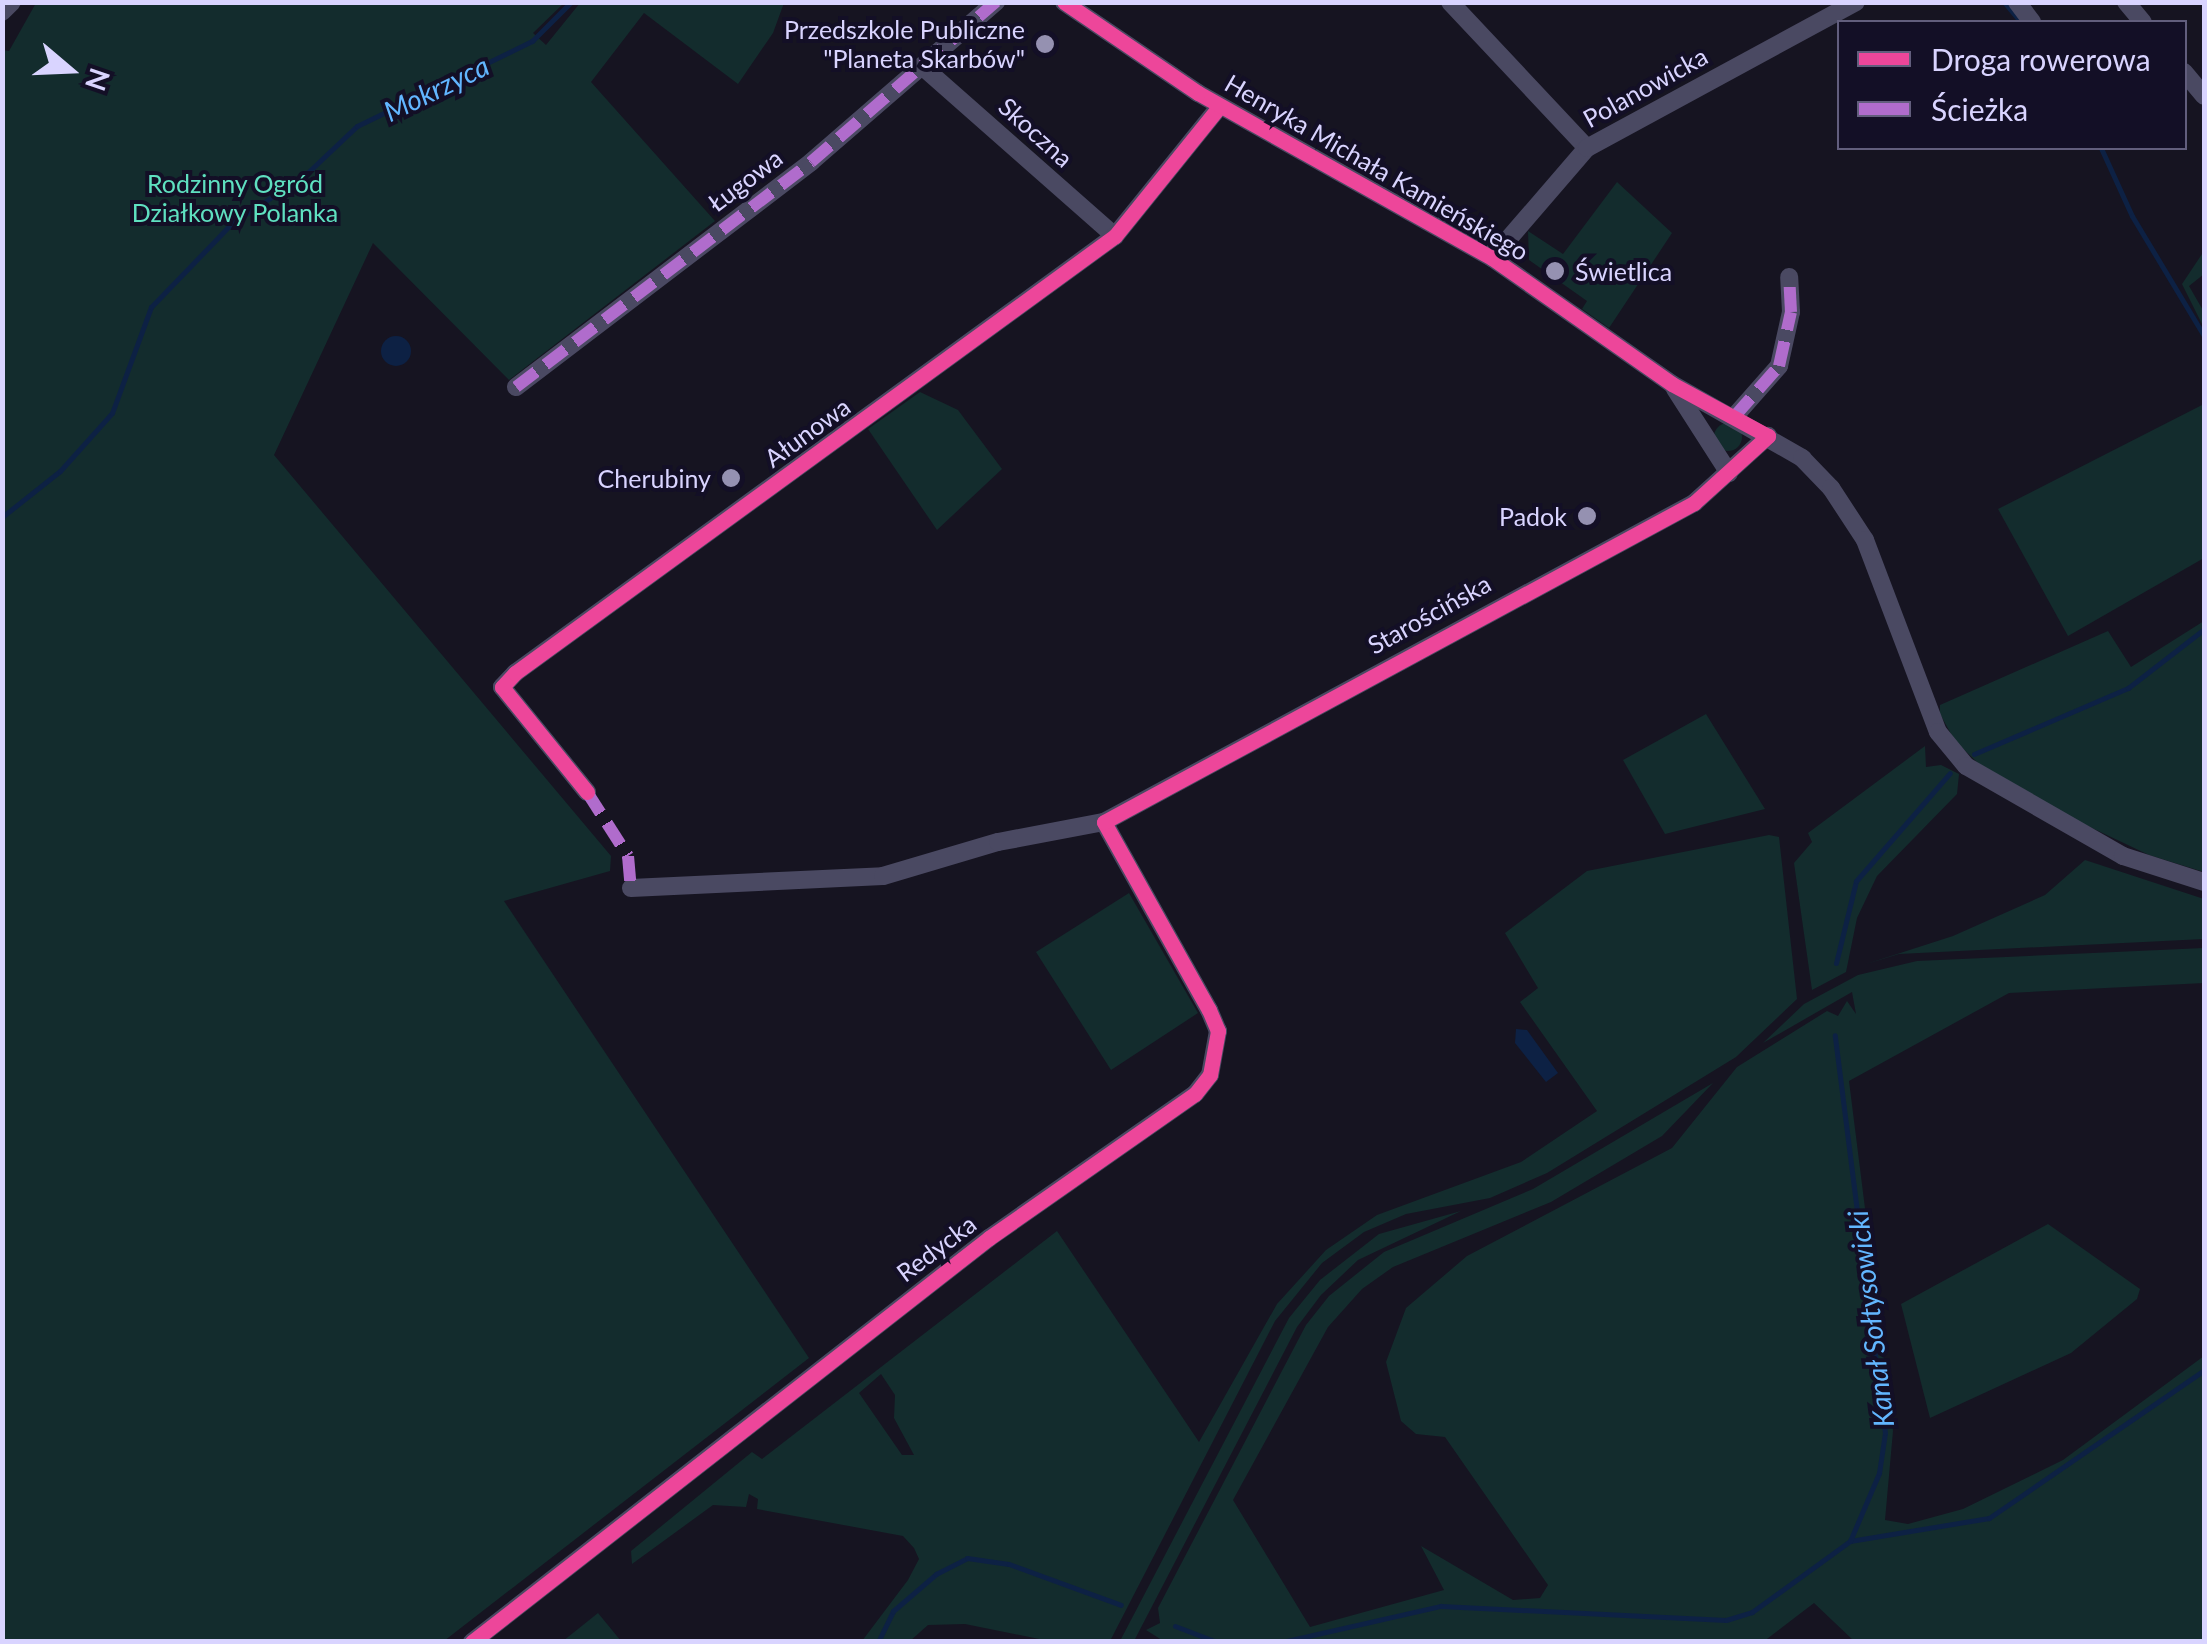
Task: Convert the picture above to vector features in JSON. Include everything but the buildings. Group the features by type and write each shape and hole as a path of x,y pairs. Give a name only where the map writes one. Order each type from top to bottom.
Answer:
{"street":[{"path":"2,12 12,2"},
{"name":"Ługowa","path":"516,387 811,162 996,2"},
{"name":"Henryka Michała Kamieńskiego","path":"1064,2 1220,106 1492,258 1672,384 1768,436 1811,466 1849,512 1938,732 1966,766 2110,850 2204,882"},
{"path":"1450,2 1587,148"},
{"name":"Polanowicka","path":"1492,258 1587,148 1820,10 1856,2"},
{"name":"Skoczna","path":"923,67 1115,236"},
{"path":"2187,76 2204,96"},
{"name":"Ałunowa","path":"587,792 502,687 514,673 1115,236 1220,106"},
{"path":"1734,418 1779,366 1791,312 1789,277"},
{"path":"1672,384 1729,473"},
{"name":"Starościńska","path":"630,888 884,876 998,842 1104,822 1694,503 1768,436"},
{"name":"Redycka","path":"472,1642 974,1250 1195,1094 1210,1075 1218,1031 1210,1010 1104,822"}],"green space":[{"name":"Rodzinny Ogród Działkowy Polanka","path":"36,3 564,3 533,33 546,45 580,3 784,3 773,33 738,84 644,13 591,82 715,221 509,380 373,243 274,455 611,856 610,871 504,901 809,1358 444,1641 3,1641 2,50 9,51"},
{"path":"1617,182 1672,233 1609,328 1582,309 1587,301 1529,260 1528,231 1563,254"},
{"path":"2204,251 2204,274 2189,286 2204,312 2204,328 2182,284"},
{"path":"920,392 958,410 1002,469 937,530 868,429"},
{"path":"2204,404 2204,558 2068,636 1998,509"},
{"path":"1728,423 1738,427 1742,437 1738,447 1728,451 1718,447 1714,437 1718,427"},
{"path":"2204,621 2204,872 2149,855 2050,808 1980,765 1955,741 1940,714 1940,705 2108,631 2131,667"},
{"path":"1706,714 1765,809 1665,834 1623,760"},
{"path":"1925,746 1926,767 1941,765 1959,774 1957,794 1877,876 1857,918 1846,972 1812,990 1794,863 1812,842 1808,833"},
{"path":"1769,835 1779,837 1797,999 1736,1057 1547,1173 1490,1198 1406,1214 1364,1232 1322,1263 1275,1321 1110,1641 1049,1641 965,1624 928,1625 910,1641 862,1641 908,1580 919,1559 914,1548 903,1536 757,1509 758,1499 749,1494 746,1507 713,1505 632,1564 631,1551 752,1452 762,1459 1057,1231 1199,1442 1277,1304 1326,1250 1377,1215 1521,1162 1597,1111 1520,1002 1538,988 1505,933 1587,871","holes":["881,1374 895,1395 894,1418 914,1455 902,1455 859,1393"]},
{"path":"2085,860 2204,899 2204,939 1899,954 1863,965 1953,936 2045,895"},
{"path":"1129,893 1198,1013 1111,1070 1036,952"},
{"path":"2204,948 2204,983 2009,993 1849,1081 1893,1431 1885,1520 1908,1524 1963,1509 2063,1460 2204,1356 2204,1641 1854,1641 1814,1603 1763,1642 1165,1642 1146,1630 1160,1623 1158,1608 1306,1325 1329,1296 1384,1252 1533,1189 1713,1083 1662,1136 1551,1202 1393,1267 1362,1289 1328,1327 1233,1500 1310,1627 1444,1590 1421,1546 1513,1600 1540,1598 1548,1585 1445,1437 1416,1434 1401,1421 1386,1362 1406,1308 1467,1256 1672,1148 1737,1067 1827,1011 1838,1016 1847,1001 1856,1014 1852,992 1763,1043 1804,1004 1858,975 1917,961"},
{"path":"1461,1211 1358,1260 1321,1295 1297,1327 1134,1641 1120,1641 1289,1318 1320,1280 1379,1234"},
{"path":"2048,1224 2140,1289 2137,1299 2071,1353 1930,1418 1901,1304"},
{"path":"598,1613 621,1641 563,1641"}],"water":[{"path":"396,336 410,345 411,351 402,365 396,366 382,357 381,351 390,337"},
{"path":"1516,1029 1527,1030 1558,1073 1546,1082 1515,1043"}],"waterway":[{"name":"Mokrzyca","path":"303,177 357,126 532,41 571,2"},
{"path":"2004,2 2019,20"},
{"path":"2102,150 2132,216 2204,336"},
{"name":"Mokrzyca","path":"2,517 60,471 112,413 151,307 232,223 290,185"},
{"name":"Kanał Sołtysowicki","path":"1974,754 2128,688 2204,629"},
{"name":"Kanał Sołtysowicki","path":"1836,963 1856,881 1950,773"},
{"name":"Kanał Sołtysowicki","path":"1282,1642 1441,1606 1726,1620 1752,1612 1850,1541 1879,1473 1885,1433 1835,1035"},
{"path":"1850,1541 1989,1518 2204,1370"},
{"name":"Kanał Sołtysowicki","path":"878,1642 893,1611 936,1574 967,1558 1009,1564 1121,1605"},
{"name":"Kanał Sołtysowicki","path":"1175,1626 1217,1642"}],"marked path":[{"path":"516,387 811,162 996,2"},
{"path":"1734,417 1779,366 1791,312 1789,277"},
{"path":"587,792 628,856 631,888"}],"cycle path":[{"path":"472,1642 989,1238 1195,1094 1210,1075 1218,1031 1104,822 1694,503 1768,436 1672,384 1492,258 1198,93 1064,2"},
{"path":"587,792 502,687 515,673 1115,236 1220,106"}],"place":[{"name":"Przedszkole Publiczne \"Planeta Skarbów\"","path":"1045,44"},
{"name":"Świetlica","path":"1555,271"},
{"name":"Cherubiny","path":"731,478"},
{"name":"Padok","path":"1587,516"}]}
